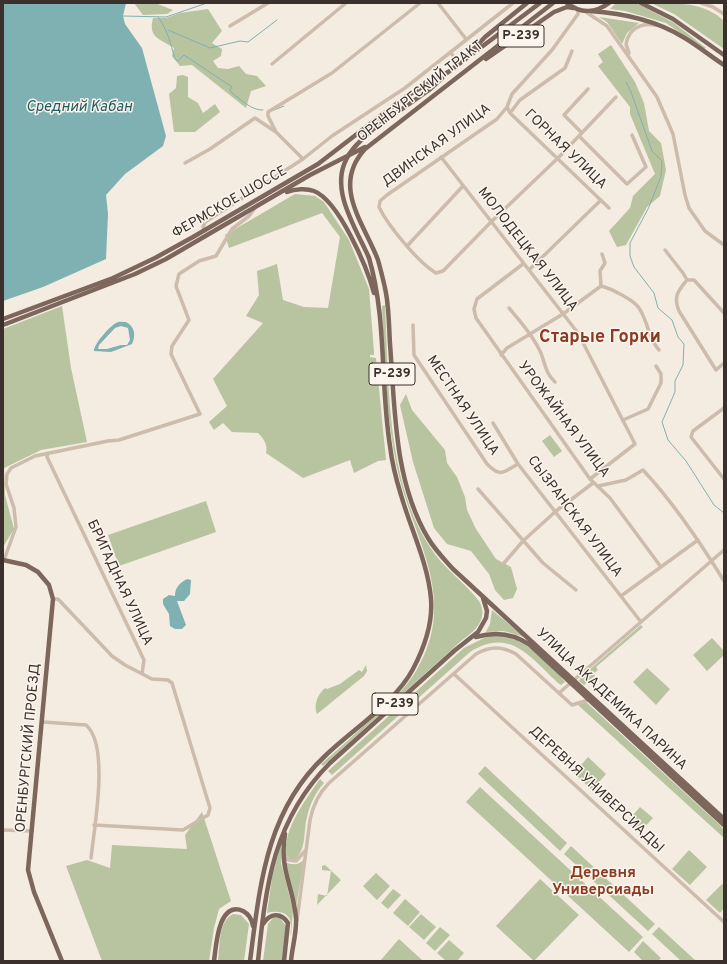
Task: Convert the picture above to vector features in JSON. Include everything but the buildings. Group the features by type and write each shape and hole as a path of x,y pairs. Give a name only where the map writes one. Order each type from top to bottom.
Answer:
{"main road":[{"name":"Р-239","path":"465,58 480,42 527,3"},
{"name":"ОРЕНБУРГСКИЙ ТРАКТ","path":"250,961 260,885 271,840 286,807 314,767 400,689 418,658 430,622 431,600 424,564 400,494 389,445 379,309 375,278 369,258 351,217 341,188 342,171 346,160 357,144 372,130 429,90 465,58 540,3"},
{"name":"ОРЕНБУРГСКИЙ ТРАКТ","path":"483,598 453,569 429,540 416,513 402,468 396,419 386,294 378,260 356,212 350,190 350,176 356,159 365,149 470,69 528,20 553,3"},
{"path":"567,3 578,9"},
{"name":"Р-239","path":"470,69 554,12 567,7 590,11 600,9 609,3"},
{"path":"641,3 673,19 724,54"},
{"path":"590,11 626,16 660,26 683,37 724,65"},
{"path":"706,53 711,46"},
{"name":"ФЕРМСКОЕ ШОССЕ","path":"3,319 113,278 155,258 318,164 405,97 448,72"},
{"name":"ФЕРМСКОЕ ШОССЕ","path":"3,325 135,274 166,259 310,175 376,140"},
{"name":"ОРЕНБУРГСКИЙ ТРАКТ","path":"276,196 294,189 315,191 325,198 355,243 365,266 379,309"},
{"name":"ОРЕНБУРГСКИЙ ПРОЕЗД","path":"4,560 26,565 38,572 49,585 53,599 28,875 62,961"},
{"name":"Р-239","path":"258,961 272,864 288,822 304,794 320,773 437,666 482,628 487,611 483,598"},
{"name":"УЛИЦА АКАДЕМИКА ПАРИНА","path":"483,598 716,814 724,824"},
{"name":"УЛИЦА АКАДЕМИКА ПАРИНА","path":"473,637 495,633 509,634 522,639 573,682 588,700 716,814 724,819"},
{"path":"314,767 320,773"},
{"path":"288,822 282,850 284,869 294,903 296,925 291,961"},
{"path":"214,961 220,924 228,913 235,910 246,913 253,922 254,932"},
{"path":"262,927 267,919 275,915 281,916 286,920 288,926 284,961"}],"street":[{"path":"230,26 268,3"},
{"path":"272,64 346,3"},
{"path":"276,132 268,116 268,112 332,73 420,3"},
{"path":"438,3 466,39"},
{"path":"205,230 203,227 205,222 303,159 332,136 405,88 513,3"},
{"path":"701,3 713,7 724,14"},
{"path":"578,9 606,24 657,96 669,121 689,208 705,231 724,244"},
{"name":"ДВИНСКАЯ УЛИЦА","path":"408,246 386,219 378,204 387,195 497,119 507,107 512,94 552,50 578,14 578,9"},
{"path":"635,65 626,47 629,35 642,25 660,26"},
{"name":"ДВИНСКАЯ УЛИЦА","path":"510,113 520,100 565,68 572,51"},
{"path":"450,52 460,63"},
{"path":"588,89 564,115 627,184 646,167 632,134"},
{"path":"463,186 408,246 425,265 436,273 449,267 491,222 581,135 616,97"},
{"name":"ГОРНАЯ УЛИЦА","path":"507,107 510,113 609,208"},
{"path":"185,163 210,149 251,119 255,118 276,132 303,159"},
{"name":"МОЛОДЕЦКАЯ УЛИЦА","path":"441,157 578,333 635,444 592,481"},
{"path":"529,270 601,200"},
{"path":"4,560 16,527 14,508 6,484 7,474 11,468 18,463 35,456 134,436 200,414 171,354 172,346 189,320 176,286 179,274 199,261 216,256 232,229 249,216 255,208"},
{"path":"665,250 687,280"},
{"path":"602,254 605,263 600,271 602,286"},
{"name":"УРОЖАЙНАЯ УЛИЦА","path":"523,264 477,299 474,309 476,318 592,481 610,498 661,567"},
{"path":"724,313 694,280 687,280 676,292 676,305 716,370 724,363"},
{"path":"501,355 507,348 563,314 602,286 610,288 639,307 653,344 659,350"},
{"path":"509,308 530,333 540,351 544,365 550,377 556,382"},
{"name":"МЕСТНАЯ УЛИЦА","path":"413,325 414,355 487,464 496,473 500,474 518,464"},
{"path":"623,420 648,409 661,383 661,374 656,366"},
{"path":"724,414 722,409 692,432 691,437 724,479"},
{"name":"СЫЗРАНСКАЯ УЛИЦА","path":"493,423 518,464 641,622"},
{"name":"БРИГАДНАЯ УЛИЦА","path":"48,453 47,457 144,660 142,674"},
{"path":"598,486 626,480 643,470 663,491 698,540 724,581"},
{"path":"504,564 523,541 592,481"},
{"path":"478,489 543,563 576,590"},
{"path":"621,596 698,540"},
{"path":"559,693 724,550"},
{"path":"53,599 58,599 112,656 125,665 152,679 168,680 172,683 210,808 208,815 183,830 94,825"},
{"path":"296,925 310,820 314,804 325,787 483,650 492,647 505,649 516,654 572,705 588,700"},
{"name":"ДЕРЕВНЯ УНИВЕРСИАДЫ","path":"454,674 724,922"},
{"path":"43,722 86,725 92,733 100,780 91,858"},
{"path":"3,830 32,831"},
{"path":"282,850 285,857 292,861 300,858 306,850"}],"green space":[{"path":"134,3 155,3 173,10 167,14 143,15"},
{"path":"616,3 636,3 674,23 706,48 704,49 666,23 625,11 610,9"},
{"path":"651,3 690,5 708,10 716,15 724,21 724,49 674,14"},
{"path":"208,9 222,31 212,43 222,49 221,56 213,61 218,68 228,69 239,66 246,74 257,76 266,86 251,91 246,108 192,65 180,66 172,56 174,48 153,34 153,18 166,18 180,13"},
{"path":"599,17 639,23 627,33 622,44 607,22"},
{"path":"611,45 635,82 644,103 649,131 661,143 666,170 660,196 647,207 626,245 617,247 609,231 630,208 633,196 655,174 630,114 630,107 598,66 603,62 598,54"},
{"path":"183,75 188,77 188,97 198,103 203,113 215,104 220,112 195,132 174,132 169,94 176,88 177,76"},
{"path":"295,194 315,196 324,202 349,240 369,289 374,352 374,355 370,355 370,357 376,358 386,460 378,461 354,473 350,460 303,478 266,453 265,442 258,433 232,432 223,423 214,430 209,422 227,406 213,379 263,323 246,316 259,295 257,271 277,264 283,300 304,307 328,308 340,237 322,213 229,248 225,235"},
{"path":"385,305 389,398 392,430 397,461 405,491 416,520 435,555 479,601 482,607 482,613 479,624 471,633 323,766 321,764 391,701 412,678 428,644 434,619 434,594 429,569 404,494 393,448 385,367 382,306"},
{"path":"62,306 71,368 87,442 41,450 4,468 5,495 14,529 3,547 3,329"},
{"path":"406,394 412,410 445,450 447,463 457,477 465,497 467,510 476,529 496,559 511,567 517,589 513,598 504,600 495,590 489,574 471,551 447,544 434,528 413,462 400,405"},
{"path":"550,435 562,451 554,457 542,441"},
{"path":"206,501 216,532 119,566 108,535"},
{"path":"492,610 524,637 504,631 486,632 490,624"},
{"path":"641,625 643,627 596,667 598,670 594,673 595,676 584,685 579,681 581,677"},
{"path":"488,636 506,637 521,642 535,652 565,682 561,685 558,683 528,655 518,648 508,644 497,643 484,645 470,652 332,775 328,771 464,648"},
{"path":"712,638 724,651 724,655 707,671 693,655"},
{"path":"366,665 367,671 364,676 317,714 316,703 322,690 340,684 359,670 362,672"},
{"path":"647,668 670,689 656,705 633,682"},
{"path":"586,702 721,826 724,830 724,838 578,705"},
{"path":"588,757 606,774 592,790 574,773"},
{"path":"485,766 567,843 560,851 478,774"},
{"path":"320,779 324,783 315,795 310,808 302,849 296,859 290,859 286,855 288,835 302,805"},
{"path":"480,787 643,937 629,952 466,802"},
{"path":"640,807 653,818 639,833 627,822"},
{"path":"202,812 231,901 219,909 214,928 209,961 102,961 66,866 87,860 110,868 112,845 187,849 185,835"},
{"path":"281,844 281,863 293,910 291,936 291,922 287,915 280,912 267,913 272,878"},
{"path":"571,846 655,924 648,931 564,854"},
{"path":"689,850 707,867 690,885 672,869"},
{"path":"304,859 296,907 285,862 295,864 300,863"},
{"path":"325,865 341,880 327,894 331,871 322,870 322,866"},
{"path":"376,873 390,886 377,900 363,886"},
{"path":"540,879 579,915 534,961 496,926"},
{"path":"722,884 724,885 724,908 720,913 706,900"},
{"path":"393,889 401,895 388,909 381,903"},
{"path":"318,894 326,896 317,905"},
{"path":"405,899 420,912 408,926 393,913"},
{"path":"233,914 241,915 249,924 244,961 218,961 222,928 228,917"},
{"path":"421,914 436,927 424,940 409,927"},
{"path":"273,918 280,918 286,926 282,961 263,961 268,924"},
{"path":"440,927 450,935 435,951 426,943"},
{"path":"659,927 696,961 681,961 652,934"},
{"path":"399,939 422,960 380,961"},
{"path":"449,940 464,953 457,961 446,961 437,953"},
{"path":"643,941 661,958 658,961 643,961 634,952"}],"water":[{"name":"Средний Кабан","path":"3,3 126,3 123,16 125,24 142,48 166,136 163,146 125,174 106,195 108,214 106,259 43,287 3,301"},
{"path":"117,322 126,322 131,326 134,332 132,344 111,352 94,351 94,348 99,340 113,325","holes":["121,326 128,328 130,340 127,345 107,349 98,349 99,345 115,328"]},
{"path":"187,579 191,580 190,594 184,601 177,601 186,625 182,629 175,629 170,626 169,614 163,604 163,599 169,595 175,596 178,586"}],"waterway":[{"path":"123,16 166,17 207,3"},
{"path":"158,17 166,32 175,59 178,61 184,55 232,87 230,90 232,93 246,104 255,109 263,110"},
{"path":"168,30 210,48 240,41 248,42 277,20"},
{"path":"626,82 652,151 662,161 661,176 649,207 630,243 630,256 634,267 654,293 658,308 672,320 678,337 684,344 683,365 675,381 675,392 662,422 668,440 686,461 714,505 724,513"},
{"path":"274,110 284,106"}],"district":[{"name":"Старые Горки","path":"600,338"},
{"name":"Деревня Универсиады","path":"603,882"}]}
